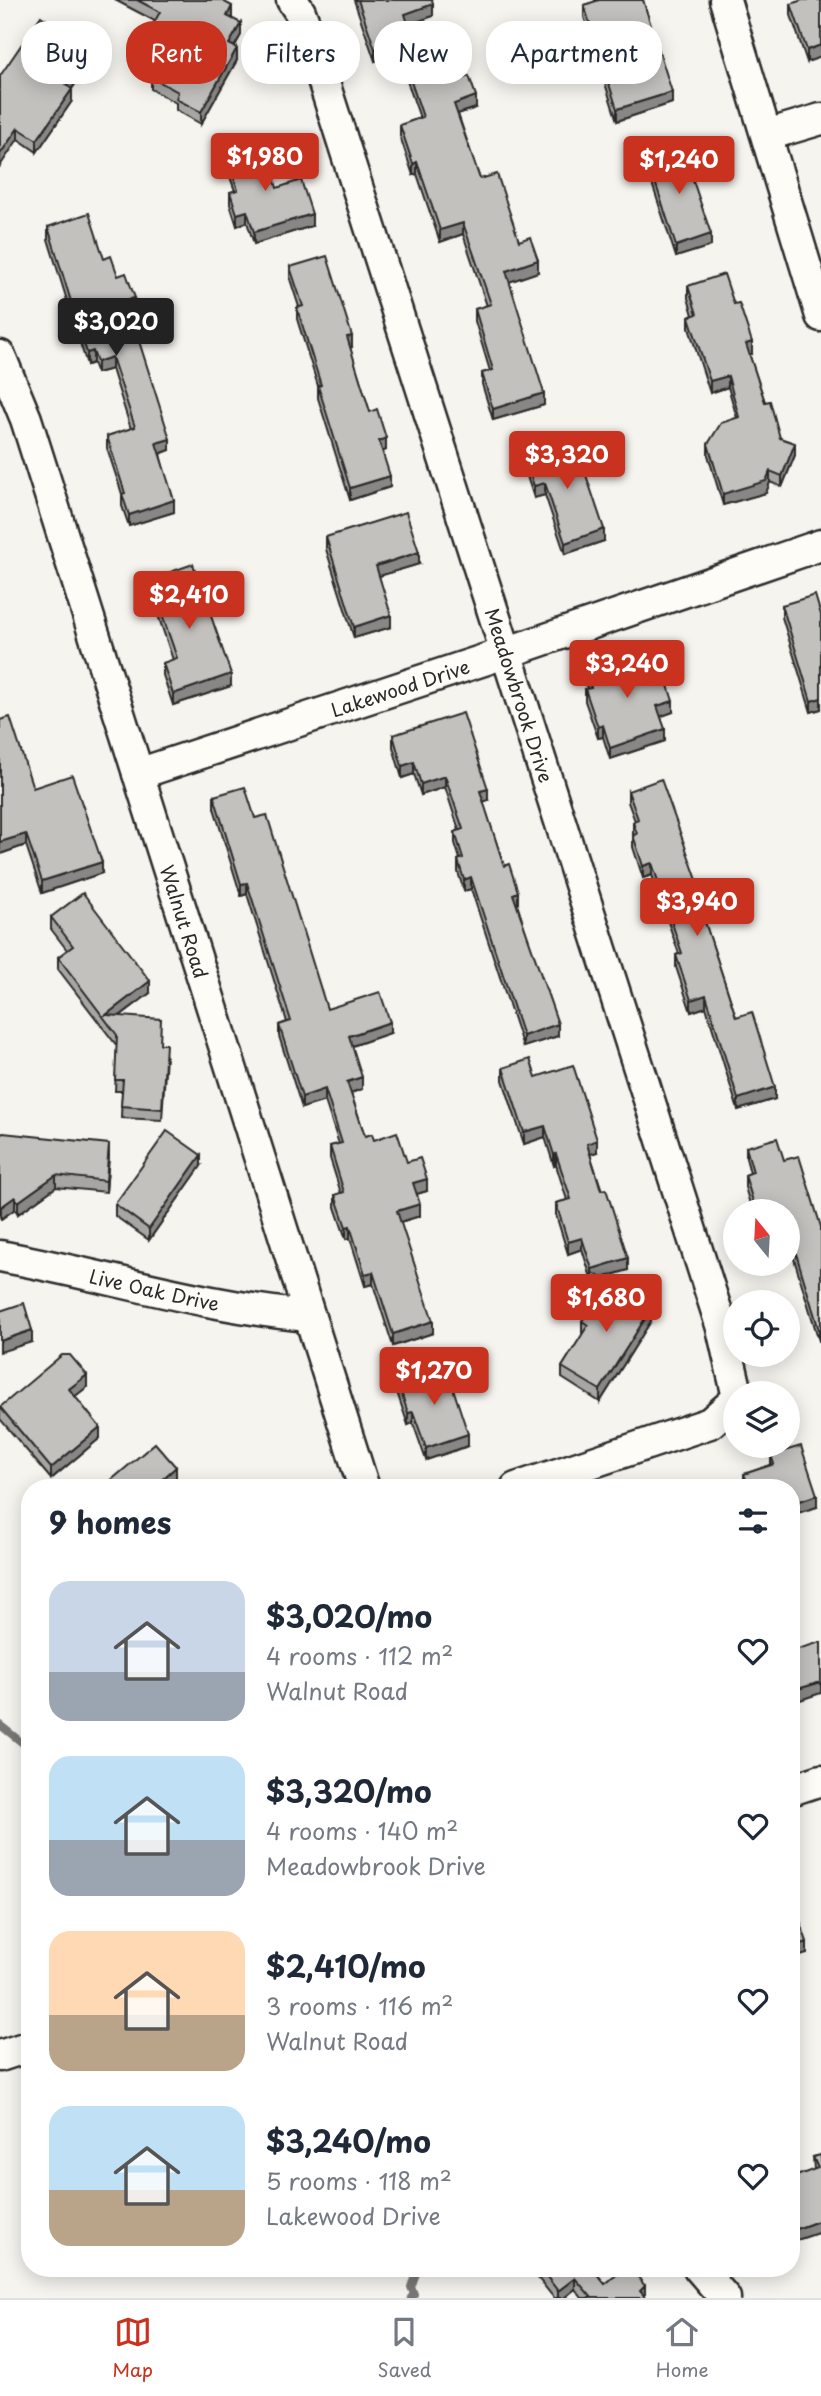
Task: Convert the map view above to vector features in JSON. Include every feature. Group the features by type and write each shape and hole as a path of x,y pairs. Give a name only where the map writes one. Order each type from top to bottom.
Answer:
{"street":[{"name":"Meadowbrook Drive","path":"292,0 300,12 309,36 508,652 615,999 722,1328 734,1381"},
{"path":"725,0 821,316"},
{"path":"767,135 821,119"},
{"name":"Walnut Road","path":"0,356 26,419 361,1479"},
{"name":"Lakewood Drive","path":"138,774 821,545"},
{"name":"Live Oak Drive","path":"0,1256 177,1296 277,1314 309,1316"},
{"path":"543,1479 709,1423 723,1411"},
{"path":"800,1787 821,1780"},
{"path":"0,2056 21,2049"},
{"path":"706,2277 724,2298"}],"building":[{"path":"137,0 221,0 232,6 227,16 241,23 229,44 237,48 227,66 227,21 155,21 160,12"},
{"path":"358,0 432,0 433,4 405,14 407,21 374,21 374,46"},
{"path":"599,0 643,0 650,21 589,21 584,5"},
{"path":"802,0 821,0 821,45 807,50 791,4"},
{"path":"21,45 21,84 67,84 72,89 37,140 18,128 0,154 0,76"},
{"path":"662,60 672,92 617,109 609,84 662,84"},
{"path":"164,84 217,84 201,112 176,99 178,92"},
{"path":"412,84 472,84 476,96 454,104 480,179 497,174 519,241 530,237 538,260 506,271 544,393 493,409 482,373 493,370 475,309 491,304 463,223 440,230 417,162 413,164 400,125 423,117"},
{"path":"681,145 711,234 676,246 647,157"},
{"path":"265,148 277,188 301,180 312,214 254,232 247,211 237,214 230,192 238,190 228,160"},
{"path":"89,213 104,259 111,256 118,276 126,273 135,298 126,300 170,439 156,443 174,500 129,515 107,436 135,427 112,357 97,362 93,351 87,353 48,227"},
{"path":"327,256 352,336 347,337 370,412 377,409 386,438 379,441 390,476 350,488 318,386 321,385 297,308 303,306 290,267"},
{"path":"724,274 734,304 739,303 752,342 746,344 765,402 770,401 780,438 795,443 782,476 770,471 766,481 723,494 708,444 721,423 739,417 728,376 710,381 689,317 697,314 688,286"},
{"path":"575,442 604,529 565,543 545,483 534,486 525,459"},
{"path":"406,512 419,552 376,566 391,615 354,627 326,537"},
{"path":"193,564 231,674 173,694 163,663 177,658 150,579"},
{"path":"815,595 821,615 821,698 811,701 782,605"},
{"path":"640,654 649,681 665,676 673,701 657,706 665,729 610,748 603,725 598,727 585,689 591,688 586,672"},
{"path":"463,713 488,789 480,791 504,866 509,864 518,892 513,894 558,1024 523,1036 471,877 464,880 458,860 463,858 455,832 463,829 445,776 421,784 414,762 402,766 393,735"},
{"path":"10,717 33,788 72,775 102,862 42,881 26,834 0,842 0,720"},
{"path":"661,779 697,880 692,882 736,1017 752,1012 775,1087 738,1099 706,995 691,1000 676,955 682,953 652,863 643,866 633,835 637,834 633,822 638,819 628,791"},
{"path":"245,787 255,818 267,815 327,1009 380,992 390,1022 349,1036 362,1077 347,1082 365,1136 372,1134 374,1140 397,1132 407,1162 420,1158 427,1179 413,1183 420,1204 397,1211 433,1321 393,1334 373,1272 365,1274 350,1226 346,1227 335,1195 344,1192 330,1146 342,1143 325,1089 302,1097 279,1025 291,1021 247,883 241,884 214,796"},
{"path":"83,893 150,981 106,1015 161,1019 160,1044 166,1044 162,1109 121,1106 123,1080 115,1080 117,1035 58,957 73,946 51,917"},
{"path":"530,1059 536,1077 573,1065 597,1140 587,1144 601,1190 606,1189 628,1258 592,1269 582,1238 568,1242 556,1203 571,1199 556,1154 554,1155 545,1126 524,1132 503,1068"},
{"path":"167,1131 201,1155 149,1229 115,1204"},
{"path":"3,1133 109,1144 106,1181 56,1175 18,1202 15,1197 1,1207 0,1135"},
{"path":"777,1138 784,1160 799,1156 821,1227 819,1330 800,1267 800,1199 752,1199 745,1175 753,1172 746,1147"},
{"path":"592,1272 651,1309 600,1390 562,1367 588,1325 582,1321 599,1294"},
{"path":"24,1303 32,1330 0,1341 0,1311"},
{"path":"62,1355 70,1355 87,1375 69,1389 100,1427 51,1468 0,1407"},
{"path":"446,1367 468,1434 426,1448 413,1412 408,1413 398,1383"},
{"path":"155,1443 176,1467 163,1479 113,1479"},
{"path":"801,1446 817,1495 800,1501 800,1479 746,1479 744,1474 774,1464 772,1458 800,1458"},
{"path":"821,1642 821,1682 800,1688 800,1648"},
{"path":"800,1921 807,1942 800,1945"},
{"path":"821,2155 821,2220 800,2228 800,2175 818,2168 813,2157"},
{"path":"547,2277 599,2277 605,2284 614,2277 638,2277 645,2286 640,2291 646,2298 592,2298 575,2278 558,2291"}],"waterway":[{"path":"0,1725 21,1742"},
{"path":"411,2298 414,2294 411,2287 415,2277"}]}
